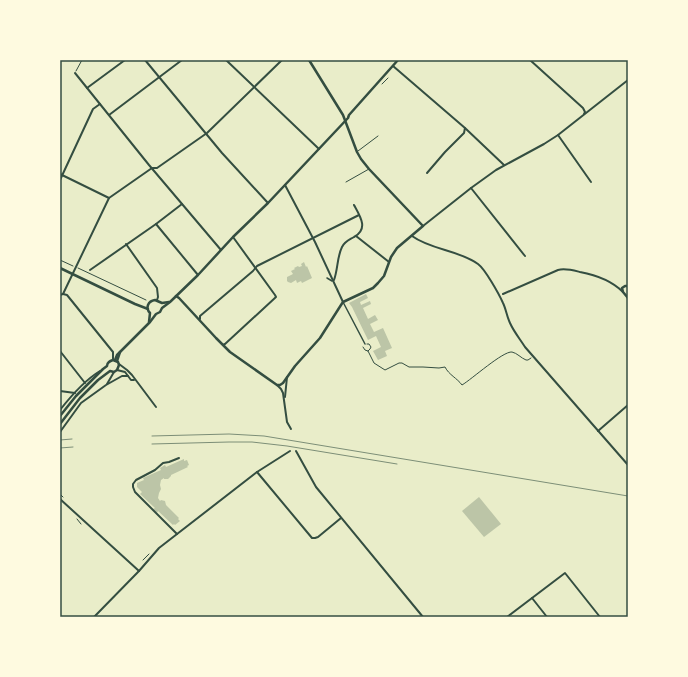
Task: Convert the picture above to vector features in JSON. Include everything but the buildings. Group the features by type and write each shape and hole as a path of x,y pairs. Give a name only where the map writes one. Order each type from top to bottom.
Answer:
{"main road":[{"path":"176,296 230,352 280,386 299,361 320,338 343,302 375,287 384,276 392,254 423,226 361,159 345,120 309,60"},
{"path":"60,416 76,396 107,366 108,363 115,360 117,355 156,314 160,312 162,308 198,275 233,237 268,204 398,60"},
{"path":"60,268 148,309"},
{"path":"628,286 622,288 623,292 628,297"},
{"path":"149,323 150,313 148,305 150,301 158,301 162,303 170,302"},
{"path":"158,301 162,308"},
{"path":"138,305 148,305"},
{"path":"150,313 156,314"},
{"path":"60,424 80,398 98,380 110,371 116,371 119,364 115,360"},
{"path":"107,366 110,371"}],"street":[{"path":"87,88 125,60"},
{"path":"145,60 205,134 268,204"},
{"path":"109,115 182,60"},
{"path":"226,60 319,149"},
{"path":"115,360 113,352 67,295 61,294 109,198 152,168 157,168 205,134 282,60"},
{"path":"530,60 583,108 588,110 592,109"},
{"path":"393,66 504,165"},
{"path":"75,73 221,250"},
{"path":"423,226 471,188 504,165 558,135 628,80"},
{"path":"60,180 61,174 93,109 100,104"},
{"path":"583,108 583,116"},
{"path":"427,174 445,152 464,133 464,128"},
{"path":"558,135 591,182"},
{"path":"61,174 109,198"},
{"path":"285,185 365,344"},
{"path":"471,188 525,256"},
{"path":"90,270 182,204"},
{"path":"334,281 342,246 362,230 359,215 354,205"},
{"path":"200,321 200,316 257,266 299,247 313,238 359,215"},
{"path":"156,224 198,275"},
{"path":"356,236 389,262"},
{"path":"412,236 421,242 456,253 476,262 482,267 502,302 512,327 525,347 628,466"},
{"path":"222,344 225,344 276,297 233,237"},
{"path":"126,244 157,288 158,301"},
{"path":"496,291 503,294 563,269 602,278 623,292"},
{"path":"327,278 334,281"},
{"path":"502,302 503,294"},
{"path":"60,351 85,383"},
{"path":"119,364 136,380 156,407"},
{"path":"60,410 91,377 103,369"},
{"path":"106,385 116,371 125,372 131,380 136,380"},
{"path":"60,432 81,403 106,385 122,376 128,376"},
{"path":"287,376 285,400 287,422 291,429"},
{"path":"277,385 282,391 285,400"},
{"path":"60,390 75,393"},
{"path":"598,431 628,405"},
{"path":"94,617 159,548 257,472 290,451"},
{"path":"296,451 316,487 423,617"},
{"path":"177,534 135,492 133,484 136,480 155,470 163,463 179,458"},
{"path":"257,472 312,538 318,537 341,518"},
{"path":"60,499 138,571"},
{"path":"507,617 565,572 600,617"},
{"path":"532,598 547,617"}],"lane":[{"path":"464,128 465,124"},
{"path":"357,152 378,136"},
{"path":"346,182 369,169"}],"path":[{"path":"75,73 82,60"},
{"path":"382,84 388,78"},
{"path":"60,260 72,266"},
{"path":"78,268 146,300"},
{"path":"368,351 370,346 367,343 364,346 364,349 368,351 374,363 385,370 399,363 409,367 445,367 448,372 462,385 474,378 480,371 508,353 515,353 526,360 533,356"},
{"path":"60,494 63,497"},
{"path":"77,519 81,524"},
{"path":"143,560 149,554"}],"railway":[{"path":"152,436 229,434 264,436 628,496"},
{"path":"60,440 72,439"},
{"path":"152,444 252,442 287,446 397,464"},
{"path":"60,448 73,447"}]}
